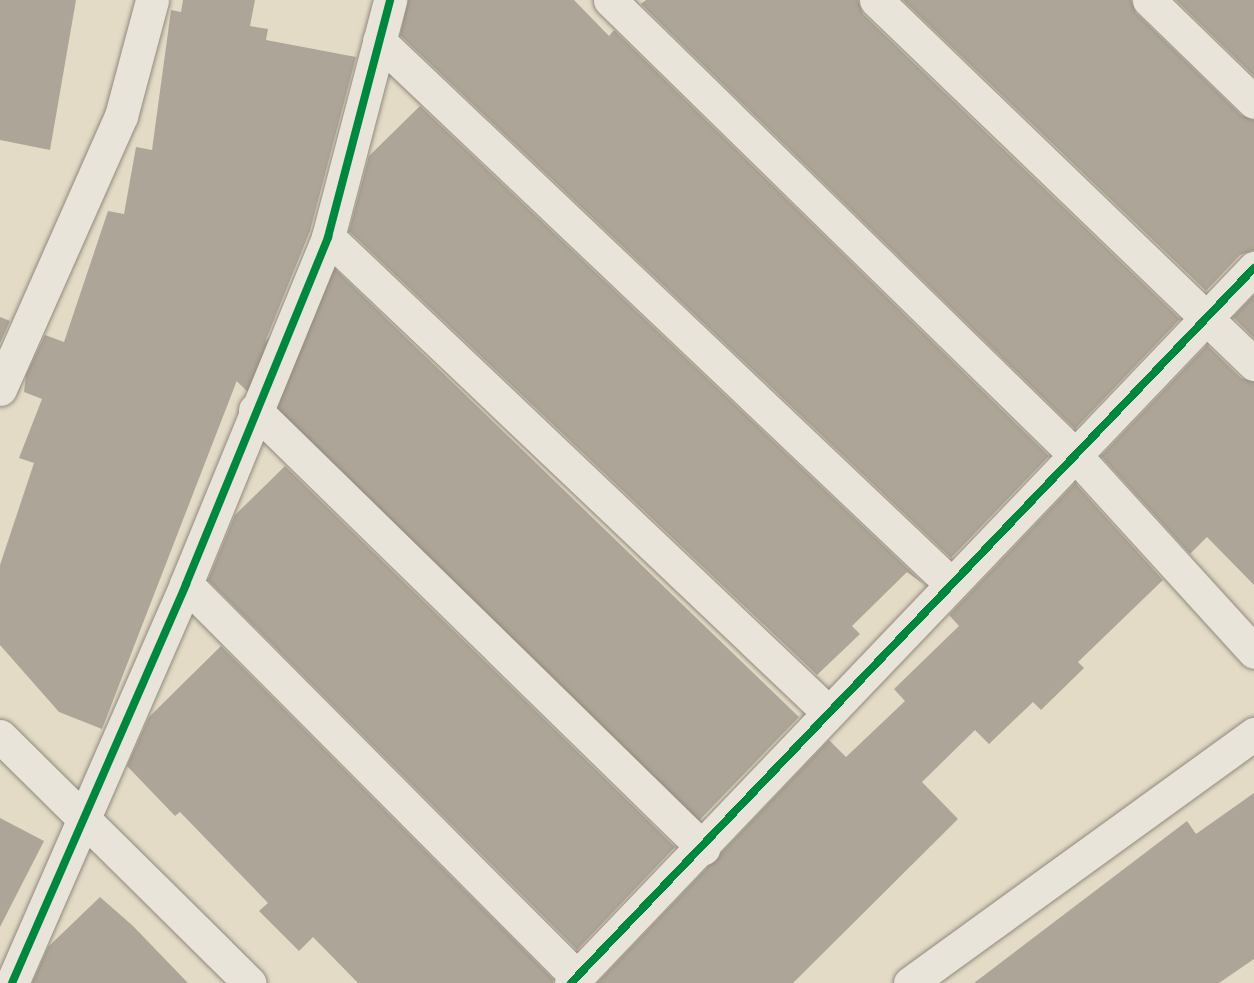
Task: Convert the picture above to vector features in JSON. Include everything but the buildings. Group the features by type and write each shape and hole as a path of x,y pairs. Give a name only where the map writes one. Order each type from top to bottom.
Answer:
{"street":[{"path":"0,389 122,116 152,0"},
{"path":"12,983 81,816 186,584 255,410 328,237 390,0"},
{"path":"610,0 1075,455 1254,652"},
{"path":"876,0 1207,315 1254,364"},
{"path":"1149,0 1254,102"},
{"path":"380,41 950,583"},
{"path":"328,237 828,712"},
{"path":"186,584 574,980 703,848 950,583 1254,268"},
{"path":"255,410 703,848"},
{"path":"910,983 1254,734"},
{"path":"0,736 250,983"}],"cycle path":[{"path":"12,983 186,584 328,237 390,0"},
{"path":"571,983 1254,268"}]}
